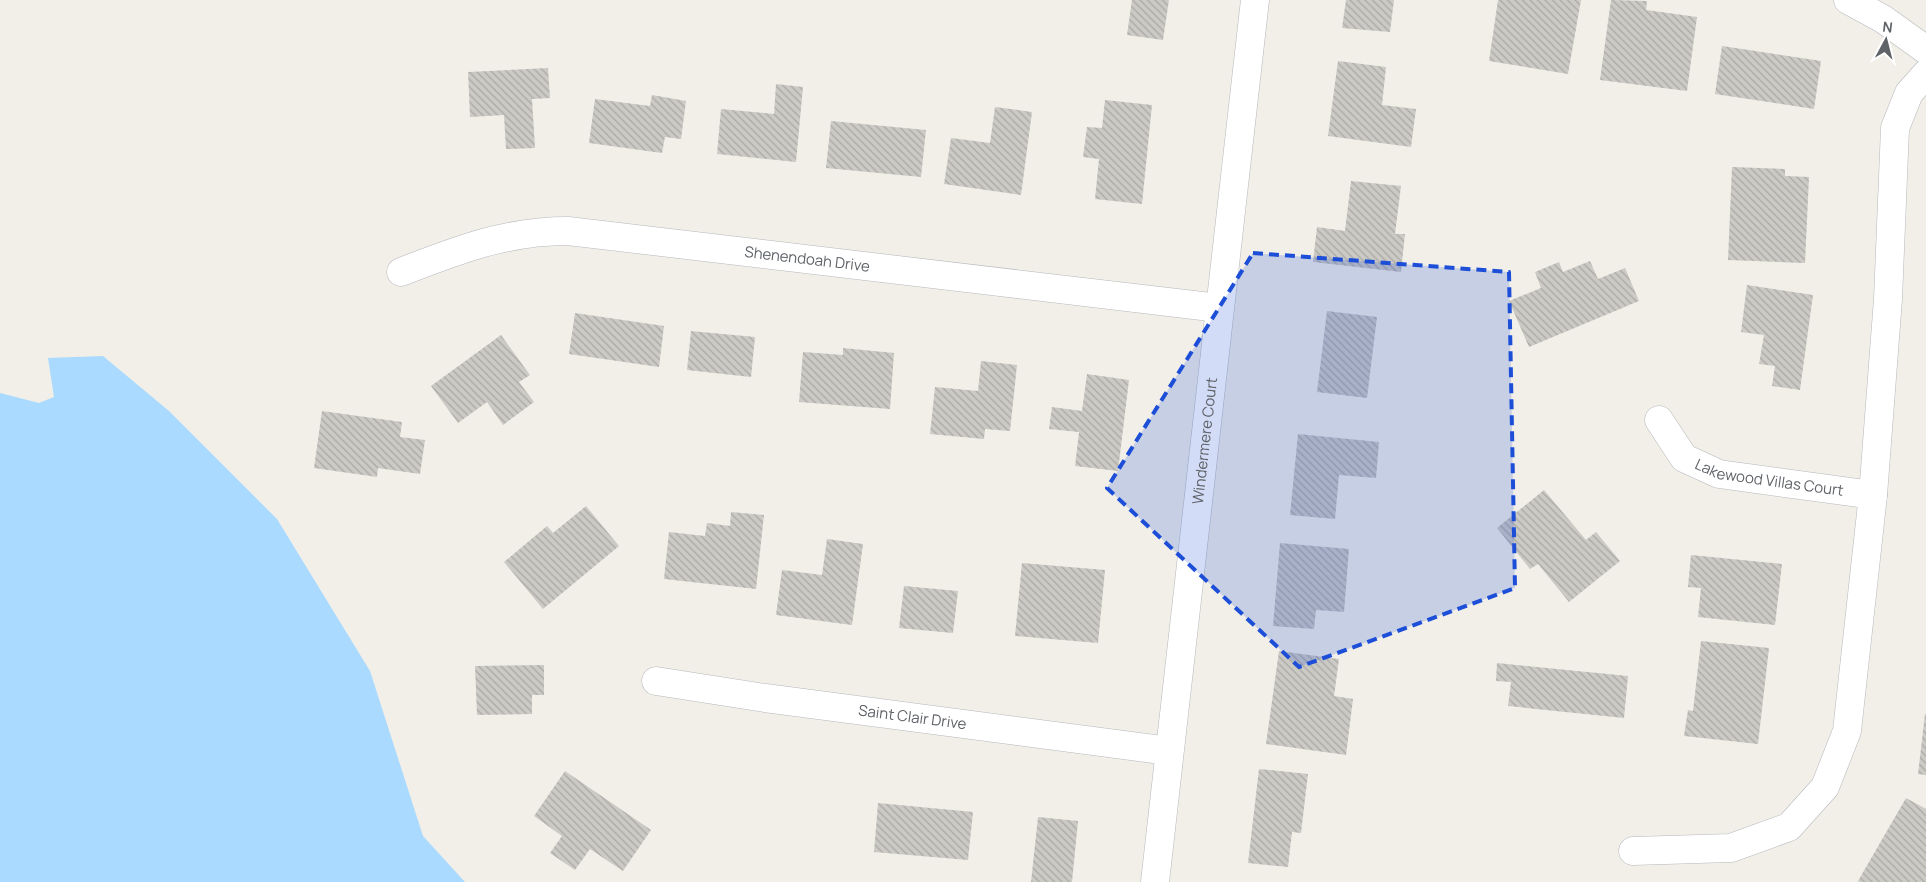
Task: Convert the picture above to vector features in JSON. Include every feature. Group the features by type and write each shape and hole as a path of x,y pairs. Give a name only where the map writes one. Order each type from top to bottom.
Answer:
{"street":[{"name":"Windermere Court","path":"1155,882 1168,751 1255,0"},
{"path":"1848,0 1882,19 1926,50"},
{"path":"1633,852 1731,848 1789,827 1825,787 1848,731 1873,495 1888,299 1894,128 1909,93 1926,74"},
{"name":"Shenendoah Drive","path":"401,272 470,245 503,236 535,231 568,231 1219,308"},
{"name":"Lakewood Villas Court","path":"1659,420 1684,458 1719,474 1873,495"},
{"name":"Saint Clair Drive","path":"656,681 765,698 1168,751"}],"highlighted area":[{"path":"1253,253 1509,272 1515,588 1299,667 1107,488"}],"water":[{"path":"103,356 169,411 277,519 370,671 423,836 465,882 0,882 0,393 39,403 54,397 48,358"}],"building":[{"path":"1132,0 1169,0 1163,40 1127,35"},
{"path":"1346,0 1394,0 1390,32 1342,28"},
{"path":"1498,0 1581,0 1568,74 1489,61"},
{"path":"1611,0 1647,1 1646,10 1697,17 1687,91 1600,80"},
{"path":"1722,46 1821,61 1814,109 1715,94"},
{"path":"1338,61 1386,67 1382,105 1416,109 1411,147 1328,136"},
{"path":"548,68 550,98 532,99 535,148 506,149 504,115 470,117 468,72"},
{"path":"776,84 803,87 796,162 717,154 721,109 774,114"},
{"path":"652,95 686,101 681,139 665,137 662,153 589,143 595,99 650,106"},
{"path":"1105,100 1152,105 1142,204 1095,199 1099,159 1083,157 1087,127 1102,128"},
{"path":"995,107 1032,112 1021,195 944,184 951,138 990,143"},
{"path":"831,121 926,130 921,177 826,168"},
{"path":"1732,167 1785,169 1785,176 1809,177 1805,263 1728,260"},
{"path":"1351,181 1401,186 1395,234 1405,234 1401,272 1313,262 1317,227 1345,231"},
{"path":"1590,261 1598,279 1625,268 1639,301 1529,347 1509,301 1541,288 1535,272 1559,262 1563,272"},
{"path":"1747,285 1813,295 1800,390 1772,386 1775,366 1759,364 1764,335 1741,332"},
{"path":"1327,311 1377,317 1367,398 1317,392"},
{"path":"575,313 664,326 659,367 569,354"},
{"path":"691,331 755,337 751,377 687,370"},
{"path":"501,335 530,375 519,382 534,402 503,425 487,402 458,423 431,386"},
{"path":"843,348 894,353 890,409 799,402 803,352 843,355"},
{"path":"981,361 1017,365 1010,431 985,429 984,439 930,434 935,387 978,391"},
{"path":"1087,374 1129,380 1118,471 1075,466 1079,432 1049,429 1052,407 1082,411"},
{"path":"322,411 402,422 400,437 425,440 420,474 378,468 377,477 314,468"},
{"path":"1298,434 1379,442 1376,478 1339,475 1335,519 1290,515"},
{"path":"1544,490 1586,540 1596,532 1620,561 1569,602 1538,564 1530,569 1497,528"},
{"path":"586,506 619,546 543,609 504,562 547,526 553,533"},
{"path":"731,512 764,515 756,589 664,579 669,532 705,536 707,523 730,526"},
{"path":"827,539 863,544 852,625 776,615 782,570 822,575"},
{"path":"1280,543 1349,549 1344,612 1316,610 1314,629 1273,626"},
{"path":"1691,555 1782,564 1775,625 1698,617 1701,588 1688,587"},
{"path":"1022,563 1105,570 1098,643 1015,636"},
{"path":"904,586 958,591 953,633 899,628"},
{"path":"1701,641 1769,648 1758,744 1684,736 1688,710 1693,711"},
{"path":"1279,651 1339,659 1334,696 1353,699 1346,755 1266,744"},
{"path":"1497,663 1628,676 1624,718 1508,706 1511,682 1496,681"},
{"path":"544,665 544,695 532,695 532,714 477,715 475,666"},
{"path":"1926,714 1926,775 1918,774"},
{"path":"1259,769 1308,774 1301,833 1292,832 1288,867 1248,863"},
{"path":"565,771 651,830 623,871 590,849 575,870 550,853 562,836 534,816"},
{"path":"1906,798 1926,809 1926,882 1859,882 1858,881"},
{"path":"878,803 973,812 968,860 874,852"},
{"path":"1038,817 1078,821 1072,882 1031,882"}]}
